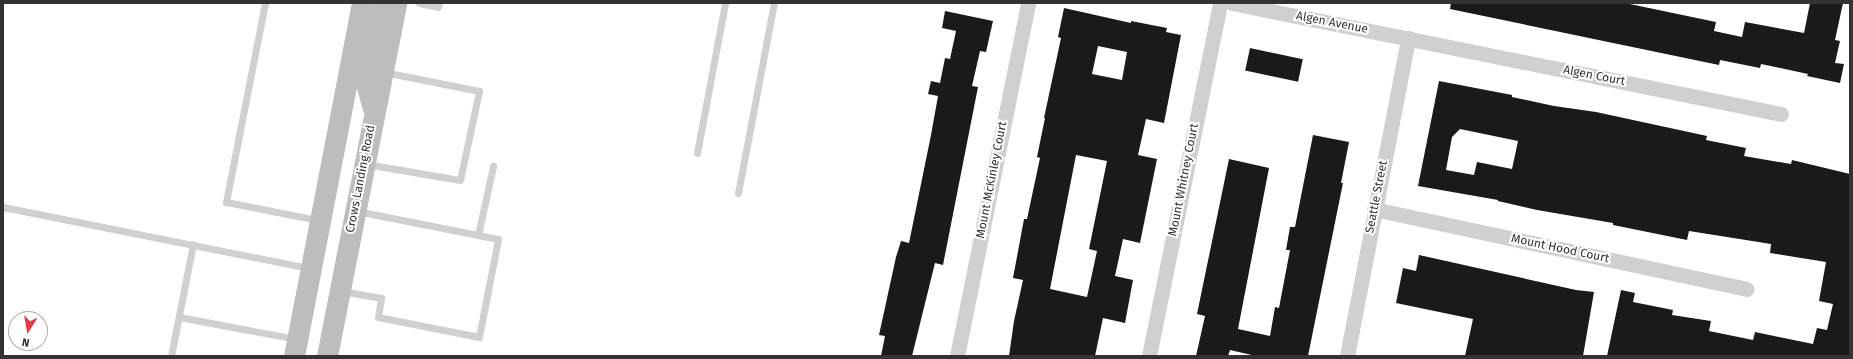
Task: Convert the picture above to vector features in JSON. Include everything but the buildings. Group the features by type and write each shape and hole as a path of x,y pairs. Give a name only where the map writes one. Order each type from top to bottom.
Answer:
{"main road":[{"path":"296,348 362,3"},
{"path":"374,111 365,80 378,3"},
{"name":"Crows Landing Road","path":"327,356 363,164 396,3"}],"street":[{"name":"Mount McKinley Court","path":"957,356 1028,3"},
{"name":"Mount Whitney Court","path":"1149,356 1220,3"},
{"name":"Algen Avenue","path":"1232,3 1408,38"},
{"name":"Algen Court","path":"1408,38 1781,114"},
{"name":"Seattle Street","path":"1347,356 1408,38"},
{"name":"Mount Hood Court","path":"1374,209 1747,289"}],"lane":[{"path":"265,3 226,202 320,221"},
{"path":"419,3 438,7 439,3"},
{"path":"697,154 725,3"},
{"path":"738,193 774,3"},
{"path":"363,164 460,180 479,91 382,72"},
{"path":"478,235 493,166"},
{"path":"3,207 311,268"},
{"path":"339,290 381,298 378,317 479,336 498,239 355,210"},
{"path":"171,356 193,244"},
{"path":"179,317 296,348"}]}
